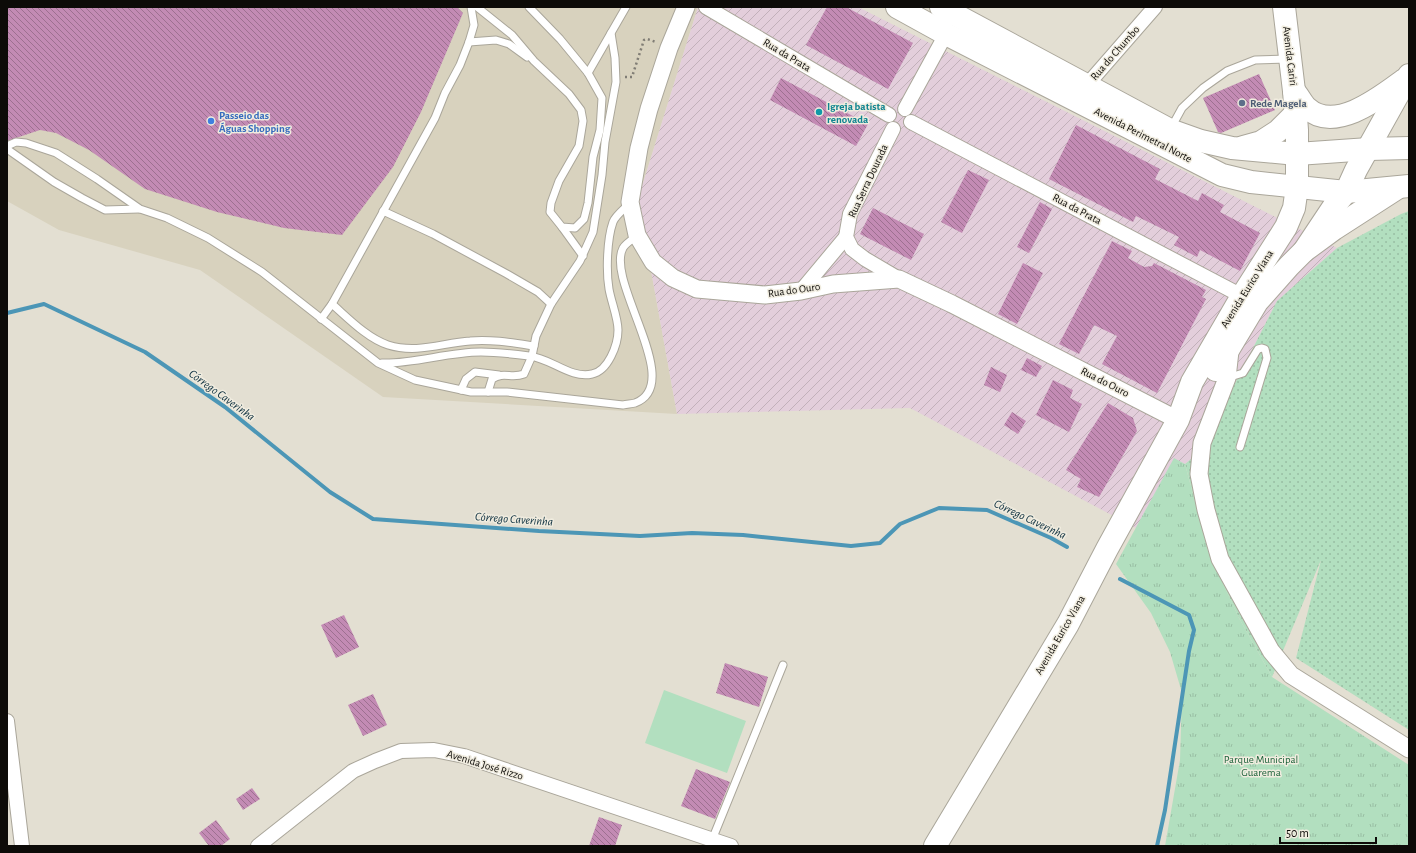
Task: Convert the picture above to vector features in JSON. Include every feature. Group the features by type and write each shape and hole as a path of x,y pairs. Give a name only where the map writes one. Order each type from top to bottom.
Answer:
{"main road":[{"name":"Avenida Perimetral Norte","path":"897,7 946,34 1170,130 1201,141 1237,148 1297,154 1409,148"},
{"name":"Avenida Cariri","path":"1284,7 1296,113 1297,154"},
{"name":"Avenida Perimetral Norte","path":"951,9 1083,93 1222,175 1251,182 1346,192 1404,186"},
{"path":"1294,91 1308,109 1320,116 1335,116 1354,112 1409,78"},
{"name":"Avenida Eurico Viana","path":"1178,420 1204,390 1258,302 1304,251 1334,206 1346,192 1356,170 1409,78"},
{"path":"1237,148 1261,142 1278,131 1296,113"},
{"name":"Avenida Eurico Viana","path":"935,846 1068,624 1107,549 1178,420 1192,382 1242,296 1286,227 1294,208 1297,187 1297,154"},
{"path":"1304,251 1334,229 1404,186"}],"street":[{"name":"Rua do Ouro","path":"686,7 669,48 649,109 639,148 630,202 637,235 653,262 673,278 697,289 765,295 801,291 833,284 899,279 952,304 1178,420"},
{"name":"Rua da Prata","path":"706,7 891,122"},
{"name":"Rua do Chumbo","path":"1083,93 1155,7"},
{"path":"905,109 946,34"},
{"path":"897,108 905,109 911,114 910,126 904,131 896,131 891,122 891,112 897,108"},
{"name":"Rua Serra Dourada","path":"846,237 850,214 891,122"},
{"name":"Rua da Prata","path":"911,122 1242,296"},
{"path":"801,291 846,237 852,249 865,259 899,279"},
{"path":"1230,346 1227,378 1202,443 1199,474 1206,510 1220,559 1271,651 1291,675 1409,749"},
{"path":"7,721 22,846"},
{"name":"Avenida José Rizzo","path":"258,846 353,771 401,751 434,750 464,756 731,846"}],"lane":[{"path":"321,319 332,304 435,118 469,42 474,25 471,7"},
{"path":"477,7 512,35 534,61 569,94 581,110 583,121 578,146 559,181 551,203 550,212 582,256"},
{"path":"529,7 588,73 602,98 600,130 593,157 588,202 584,219 575,228 562,227"},
{"path":"588,73 626,7"},
{"path":"461,390 466,379 475,372 517,376 524,374 532,356 536,336 551,304 564,287 582,256 593,232 602,175 605,142 614,98 616,77 611,33"},
{"path":"469,42 496,40 508,44 534,61"},
{"path":"1170,130 1182,108 1203,88 1227,71 1255,60 1290,59"},
{"path":"602,98 614,98"},
{"path":"7,146 16,142 26,143 56,153 140,209 166,218 208,238 262,272 378,363 415,380 471,392 507,392 623,405 635,403 644,397 650,390 653,380 648,348 628,294 620,258 624,247 637,235"},
{"path":"7,149 54,182 105,210 140,209"},
{"path":"378,363 398,364 445,355 480,352 532,356 567,371 581,374 593,374 604,369 614,351 618,330 608,288 608,252 613,221 630,202"},
{"path":"383,210 433,234 507,274 538,292 551,304"},
{"path":"332,304 353,323 374,338 388,345 418,349 471,341 490,341 534,346"},
{"path":"1227,378 1243,373 1258,350 1262,348 1265,349 1267,358 1240,447"},
{"path":"488,392 492,379 499,374"},
{"path":"712,840 783,665"}],"path":[{"path":"616,77 632,77 644,40 652,40"}],"shaded area":[{"path":"7,7 698,7 638,199 677,414 383,397 200,270 59,230 7,201"},
{"path":"698,7 858,7 1337,248 1277,301 1200,452 1185,464 1174,459 1136,528 910,408 677,414 638,199"}],"green space":[{"path":"1409,211 1409,730 1296,658 1321,560 1272,677 1239,618 1208,551 1185,464 1200,452 1277,301 1337,248"},
{"name":"Parque Municipal Guarema","path":"1174,458 1185,464 1208,551 1239,618 1272,677 1409,765 1409,846 1165,846 1180,760 1182,693 1170,652 1151,613 1116,564"},
{"path":"664,690 746,721 727,773 645,743"}],"building":[{"name":"Passeio das Águas Shopping","path":"7,7 457,7 463,13 421,112 393,167 342,235 284,228 217,212 145,189 89,150 56,133 40,130 7,141"},
{"path":"827,7 846,7 913,43 888,89 806,45"},
{"path":"1259,74 1275,110 1221,133 1218,132 1203,98"},
{"name":"Igreja batista renovada","path":"781,78 868,124 856,146 770,100"},
{"path":"1076,125 1160,169 1155,179 1198,201 1202,193 1224,205 1220,212 1260,233 1240,271 1200,250 1197,257 1174,245 1179,237 1136,216 1133,222 1049,179"},
{"path":"968,170 989,180 962,233 941,222"},
{"path":"1040,202 1052,209 1029,253 1017,247"},
{"path":"873,208 924,234 911,260 860,234"},
{"path":"1112,241 1132,251 1128,258 1144,267 1152,266 1154,263 1206,290 1202,297 1206,299 1157,393 1102,364 1117,336 1094,325 1079,354 1059,344"},
{"path":"1023,263 1043,273 1017,324 998,314"},
{"path":"1027,358 1042,366 1036,377 1021,370"},
{"path":"991,367 1007,375 1000,392 984,385"},
{"path":"1053,380 1073,390 1070,398 1082,404 1069,432 1036,415"},
{"path":"1108,403 1133,418 1137,431 1099,497 1077,487 1081,479 1066,470"},
{"path":"1012,412 1026,421 1018,434 1004,425"},
{"path":"344,615 359,647 336,658 321,625"},
{"path":"725,663 768,677 759,707 716,693"},
{"path":"373,694 387,725 363,736 348,705"},
{"path":"696,769 730,782 715,819 681,806"},
{"path":"252,788 260,799 243,810 236,799"},
{"path":"599,817 622,825 615,846 589,846"},
{"path":"216,820 230,839 221,846 209,846 199,833"}],"waterway":[{"name":"Córrego Caverinha","path":"7,313 44,304 145,352 225,407 330,492 373,519 539,531 640,536 692,533 743,535 851,546 880,543 900,524 939,508 987,510 1051,538 1067,547"},
{"name":"Córrego Caverinha","path":"1120,579 1189,615 1194,630 1189,651 1165,810 1157,846"}],"place":[{"name":"Rede Magela","path":"1242,103"},
{"name":"Igreja batista renovada","path":"819,112"},
{"name":"Passeio das Águas Shopping","path":"211,121"}]}
